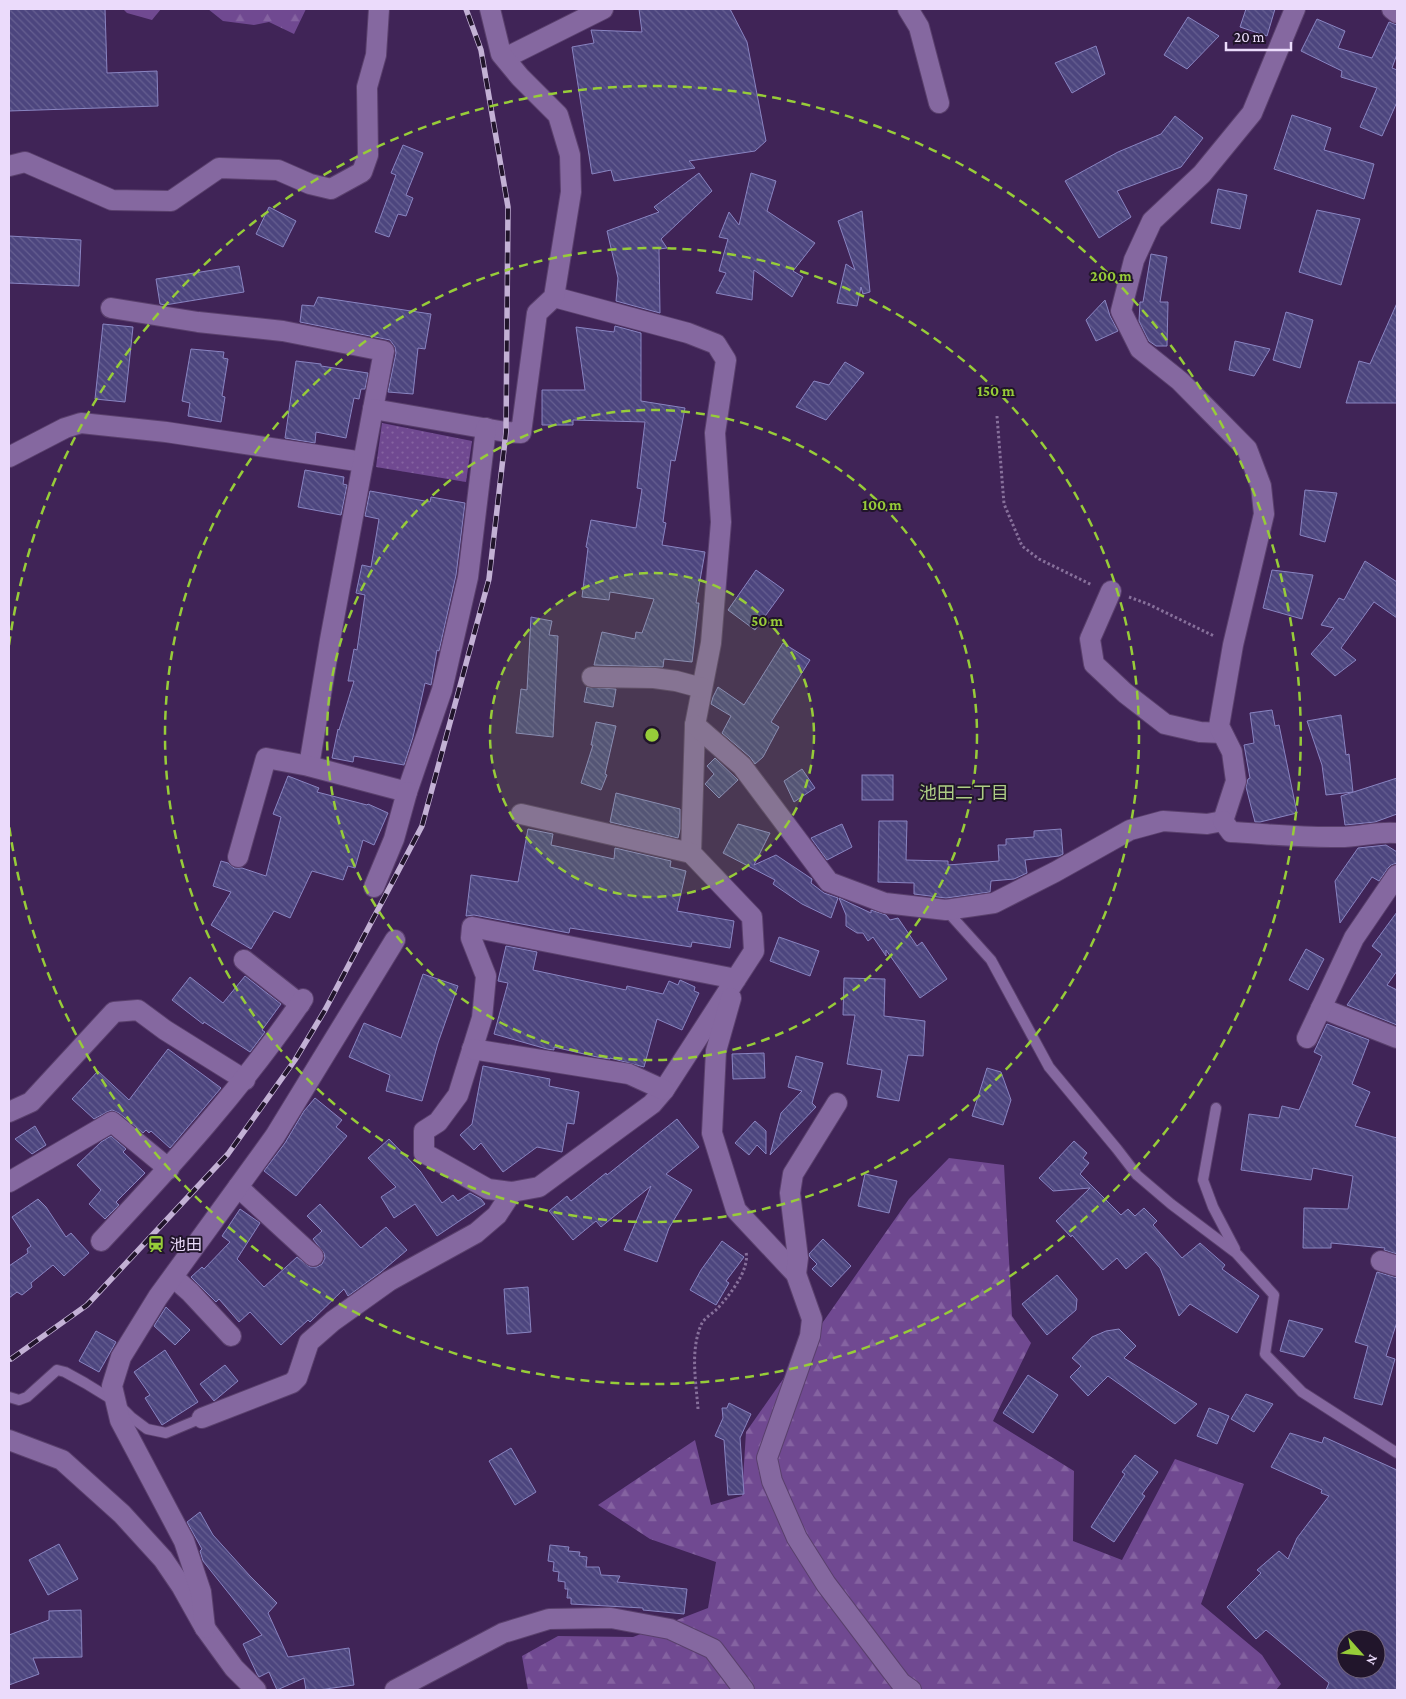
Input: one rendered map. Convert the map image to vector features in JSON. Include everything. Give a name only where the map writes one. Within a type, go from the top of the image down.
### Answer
[{"type":"street","points":[[9,166],[25,162],[112,200],[171,201],[219,168],[278,170],[310,184],[331,189],[362,172],[368,155],[367,87],[376,55],[379,9]]},
{"type":"street","points":[[373,409],[521,433],[538,313],[554,298],[571,192],[570,155],[558,115],[504,58],[490,9]]},
{"type":"street","points":[[504,58],[603,9]]},
{"type":"street","points":[[908,9],[918,27],[939,103]]},
{"type":"street","points":[[1223,821],[1236,781],[1232,752],[1219,726],[1232,645],[1264,514],[1261,486],[1247,449],[1180,381],[1140,349],[1121,311],[1134,260],[1152,221],[1202,174],[1252,113],[1295,9]]},
{"type":"street","points":[[1392,9],[1397,13]]},
{"type":"street","points":[[554,298],[688,333],[716,344],[726,360],[715,433],[721,522],[711,643],[695,725],[691,853]]},
{"type":"street","points":[[111,308],[198,322],[282,331],[384,351],[330,640],[309,766]]},
{"type":"street","points":[[9,457],[65,428],[82,423],[166,432],[363,462]]},
{"type":"street","points":[[374,887],[394,839],[407,792],[442,690],[468,577],[486,428]]},
{"type":"street","points":[[1111,591],[1090,639],[1094,664],[1125,693],[1165,724],[1200,732],[1222,733]]},
{"type":"street","points":[[592,677],[654,678],[676,681],[702,688]]},
{"type":"street","points":[[695,725],[742,766],[829,882],[885,903],[946,910],[994,903],[1055,872],[1130,830],[1163,821],[1207,824],[1223,821]]},
{"type":"street","points":[[238,857],[266,758],[309,766],[407,792]]},
{"type":"street","points":[[521,814],[691,853],[752,917],[754,950],[736,979],[664,1090],[652,1104],[539,1187],[512,1192],[488,1189],[424,1154],[424,1131],[438,1122],[458,1095],[482,1018],[486,976],[471,938],[472,927],[736,979]]},
{"type":"street","points":[[1223,821],[1231,832],[1338,837],[1363,836],[1384,831],[1397,833]]},
{"type":"street","points":[[1306,1038],[1354,938],[1397,876]]},
{"type":"street","points":[[204,1628],[202,1592],[184,1541],[120,1420],[112,1386],[121,1357],[173,1277],[275,1136],[395,940]]},
{"type":"street","points":[[101,1241],[169,1169],[245,1080],[301,1001],[244,960]]},
{"type":"street","points":[[736,979],[716,1051],[712,1133],[736,1210],[796,1274],[812,1319],[810,1336],[767,1458],[772,1481],[798,1538],[826,1584],[901,1683],[911,1690]]},
{"type":"street","points":[[1321,1008],[1397,1038]]},
{"type":"street","points":[[9,1112],[31,1102],[114,1012],[138,1010],[164,1030],[245,1080]]},
{"type":"street","points":[[472,1049],[629,1074],[664,1090]]},
{"type":"street","points":[[796,1274],[798,1258],[790,1193],[793,1174],[837,1104]]},
{"type":"street","points":[[9,1182],[112,1122],[169,1169]]},
{"type":"street","points":[[238,1187],[313,1256]]},
{"type":"street","points":[[202,1418],[292,1383],[297,1378],[310,1342],[333,1321],[389,1281],[476,1233],[497,1215],[512,1192]]},
{"type":"street","points":[[173,1277],[190,1292],[230,1336]]},
{"type":"street","points":[[9,1440],[62,1460],[122,1514],[163,1559],[182,1587],[204,1628],[234,1668],[256,1690]]},
{"type":"street","points":[[395,1690],[503,1633],[550,1618],[611,1618],[670,1629],[713,1649],[744,1690]]},
{"type":"lane","points":[[946,910],[991,960],[1049,1067],[1137,1175],[1236,1253],[1274,1294],[1265,1354],[1302,1392],[1397,1453]]},
{"type":"lane","points":[[1216,1108],[1204,1180],[1213,1207],[1236,1253]]},
{"type":"lane","points":[[9,1396],[19,1400],[27,1397],[57,1370],[65,1372],[116,1402],[147,1429],[166,1433],[202,1418]]},
{"type":"path","points":[[997,416],[1004,504],[1022,546],[1039,559],[1092,585],[1148,604],[1232,645]]},
{"type":"path","points":[[698,1409],[694,1359],[697,1339],[702,1323],[732,1292],[747,1256],[745,1247]]},
{"type":"green space","points":[[123,9],[161,9],[152,20],[127,13]]},
{"type":"green space","points":[[208,9],[306,9],[294,34],[269,22],[254,25],[223,21]]},
{"type":"green space","points":[[382,423],[472,441],[466,482],[376,467]]},
{"type":"green space","points":[[949,1158],[1004,1165],[1012,1316],[1031,1343],[993,1421],[1074,1471],[1073,1541],[1122,1560],[1175,1459],[1244,1484],[1201,1604],[1262,1655],[1281,1684],[1276,1690],[528,1690],[522,1656],[558,1636],[633,1637],[708,1608],[716,1562],[650,1539],[598,1505],[695,1440],[711,1505],[742,1496],[746,1432],[909,1199]]},
{"type":"building","points":[[9,9],[105,9],[107,73],[157,71],[158,106],[9,111]]},
{"type":"building","points":[[639,9],[730,9],[747,42],[766,141],[755,151],[689,161],[695,168],[614,181],[611,170],[592,174],[572,47],[594,43],[591,30],[642,32]]},
{"type":"building","points":[[1246,9],[1275,9],[1267,36],[1240,27]]},
{"type":"building","points":[[1188,17],[1219,36],[1187,69],[1164,55]]},
{"type":"building","points":[[1317,19],[1345,31],[1338,48],[1372,58],[1389,22],[1397,25],[1397,54],[1392,68],[1397,70],[1397,102],[1382,136],[1360,127],[1377,88],[1341,77],[1342,71],[1301,51]]},
{"type":"building","points":[[1096,46],[1105,74],[1072,93],[1055,63]]},
{"type":"building","points":[[1292,115],[1331,128],[1324,150],[1374,164],[1364,199],[1274,169]]},
{"type":"building","points":[[1175,116],[1203,138],[1181,167],[1117,191],[1131,217],[1099,238],[1065,181],[1118,152],[1161,134]]},
{"type":"building","points":[[403,145],[423,153],[406,195],[413,198],[406,216],[398,214],[389,237],[375,232],[396,175],[391,173]]},
{"type":"building","points":[[699,173],[712,191],[661,239],[667,248],[659,249],[660,313],[616,301],[618,278],[607,231],[659,212],[654,207]]},
{"type":"building","points":[[751,173],[776,181],[767,211],[815,243],[793,271],[803,277],[792,297],[754,270],[752,300],[716,293],[726,273],[719,271],[728,239],[719,237],[729,212],[739,225]]},
{"type":"building","points":[[1218,189],[1247,195],[1240,229],[1211,223]]},
{"type":"building","points":[[269,207],[296,221],[283,247],[256,234]]},
{"type":"building","points":[[1317,210],[1360,219],[1341,285],[1299,272]]},
{"type":"building","points":[[862,211],[870,292],[863,294],[861,287],[857,306],[837,303],[846,264],[855,270],[838,221]]},
{"type":"building","points":[[9,236],[81,240],[79,286],[9,283]]},
{"type":"building","points":[[1151,254],[1167,257],[1160,302],[1168,302],[1167,346],[1156,346],[1149,341],[1139,321],[1140,302],[1143,302]]},
{"type":"building","points":[[239,266],[244,292],[165,305],[160,304],[156,279]]},
{"type":"building","points":[[318,297],[431,314],[425,349],[418,348],[413,394],[388,392],[396,353],[395,347],[390,340],[300,322],[302,305],[314,306]]},
{"type":"building","points":[[1105,300],[1110,316],[1118,331],[1096,341],[1086,320]]},
{"type":"building","points":[[1397,303],[1397,403],[1346,403],[1359,361],[1370,364]]},
{"type":"building","points":[[1286,312],[1313,320],[1300,368],[1273,360]]},
{"type":"building","points":[[103,324],[133,327],[125,402],[95,399]]},
{"type":"building","points":[[615,326],[641,333],[641,401],[685,408],[675,461],[671,460],[663,522],[666,523],[662,545],[705,552],[696,603],[699,603],[692,662],[664,659],[663,667],[594,665],[602,632],[635,639],[636,632],[642,633],[654,599],[610,592],[609,600],[582,597],[588,548],[586,547],[591,520],[636,528],[642,489],[637,488],[645,422],[573,420],[573,425],[542,425],[542,390],[585,390],[576,327],[614,332]]},
{"type":"building","points":[[1235,341],[1270,349],[1254,376],[1229,370]]},
{"type":"building","points":[[191,349],[224,352],[223,358],[228,359],[222,396],[225,397],[221,422],[188,416],[190,403],[182,401]]},
{"type":"building","points":[[296,361],[368,373],[365,389],[361,389],[359,399],[354,398],[346,438],[316,432],[315,443],[285,438]]},
{"type":"building","points":[[845,362],[864,373],[826,420],[796,407],[814,381],[829,385]]},
{"type":"building","points":[[305,470],[344,477],[343,484],[347,485],[341,515],[298,507]]},
{"type":"building","points":[[1305,490],[1337,493],[1325,542],[1300,535]]},
{"type":"building","points":[[370,491],[430,502],[431,497],[465,503],[456,575],[439,651],[437,650],[431,685],[425,683],[413,737],[404,765],[354,756],[353,762],[332,758],[338,729],[354,681],[348,681],[354,649],[357,650],[365,595],[356,593],[362,565],[371,567],[379,519],[365,516]]},
{"type":"building","points":[[1365,561],[1397,582],[1397,618],[1374,602],[1341,648],[1356,660],[1335,676],[1311,654],[1334,628],[1321,625],[1339,598],[1344,600]]},
{"type":"building","points":[[756,570],[784,590],[755,630],[728,610]]},
{"type":"building","points":[[1272,570],[1313,575],[1302,619],[1263,608]]},
{"type":"building","points":[[531,617],[552,621],[549,635],[558,636],[553,737],[516,733],[521,689],[527,690]]},
{"type":"building","points":[[783,643],[810,660],[771,722],[779,727],[763,757],[755,764],[750,757],[722,733],[731,716],[711,704],[718,687],[744,705]]},
{"type":"building","points":[[587,687],[616,689],[613,707],[584,702]]},
{"type":"building","points":[[1272,710],[1275,726],[1279,725],[1297,813],[1255,822],[1246,787],[1250,778],[1244,745],[1254,743],[1250,713]]},
{"type":"building","points":[[1341,715],[1346,755],[1349,754],[1353,792],[1326,795],[1322,765],[1307,721]]},
{"type":"building","points":[[596,722],[616,726],[605,774],[607,775],[601,790],[581,783],[593,745],[591,745]]},
{"type":"building","points":[[715,758],[738,780],[719,798],[705,784],[714,774],[707,766]]},
{"type":"building","points":[[802,769],[815,788],[794,802],[784,781]]},
{"type":"building","points":[[862,775],[893,775],[893,800],[862,800]]},
{"type":"building","points":[[288,776],[319,788],[317,792],[368,804],[388,813],[374,845],[363,840],[355,868],[348,866],[343,880],[312,871],[290,918],[274,911],[251,949],[211,925],[231,892],[213,886],[221,861],[228,863],[234,868],[242,868],[266,876],[281,817],[273,814]]},
{"type":"building","points":[[1397,778],[1397,814],[1375,822],[1345,825],[1341,796]]},
{"type":"building","points":[[616,793],[680,809],[678,838],[610,822]]},
{"type":"building","points":[[879,821],[907,821],[906,860],[948,861],[948,865],[999,861],[998,845],[1006,845],[1006,839],[1034,837],[1034,831],[1061,829],[1063,854],[1025,860],[1027,873],[1014,879],[991,881],[990,892],[946,898],[914,894],[914,883],[878,882]]},
{"type":"building","points":[[738,824],[770,833],[754,865],[776,855],[812,879],[811,883],[824,893],[838,898],[831,918],[802,904],[773,884],[775,880],[723,853]]},
{"type":"building","points":[[842,824],[852,847],[827,860],[811,838]]},
{"type":"building","points":[[528,829],[553,834],[551,845],[614,859],[615,848],[671,861],[670,867],[686,871],[677,911],[734,921],[730,948],[692,942],[691,947],[570,928],[569,933],[474,915],[466,916],[471,875],[518,882]]},
{"type":"building","points":[[1386,845],[1397,852],[1397,863],[1388,868],[1379,881],[1372,877],[1340,923],[1335,881],[1358,848]]},
{"type":"building","points":[[839,898],[871,913],[871,910],[886,915],[890,920],[898,918],[917,946],[922,942],[947,979],[920,998],[886,950],[886,956],[873,937],[868,941],[863,933],[857,933],[846,926],[846,915]]},
{"type":"building","points":[[1397,912],[1397,971],[1387,985],[1397,990],[1397,1025],[1347,1005],[1382,954],[1372,946]]},
{"type":"building","points":[[779,937],[819,951],[810,976],[770,961]]},
{"type":"building","points":[[506,946],[537,952],[533,970],[626,990],[627,986],[663,994],[669,981],[678,985],[680,980],[695,987],[694,991],[699,993],[682,1030],[657,1019],[644,1067],[554,1047],[554,1050],[547,1049],[494,1034],[508,983],[498,981]]},
{"type":"building","points":[[1306,949],[1324,959],[1308,990],[1289,980]]},
{"type":"building","points":[[423,974],[458,986],[438,1043],[422,1101],[386,1091],[390,1075],[349,1057],[364,1023],[401,1038]]},
{"type":"building","points":[[245,976],[281,1004],[262,1030],[265,1032],[250,1052],[204,1022],[203,1024],[172,1000],[190,977],[223,1003]]},
{"type":"building","points":[[844,978],[885,979],[884,1016],[925,1021],[923,1056],[908,1055],[899,1101],[877,1097],[882,1070],[847,1064],[855,1015],[843,1015]]},
{"type":"building","points":[[1327,1024],[1369,1040],[1352,1084],[1370,1092],[1355,1126],[1397,1138],[1397,1254],[1384,1250],[1385,1248],[1331,1243],[1331,1248],[1303,1248],[1304,1208],[1348,1209],[1353,1176],[1313,1168],[1311,1180],[1241,1170],[1249,1114],[1279,1118],[1282,1106],[1299,1110],[1322,1056],[1314,1052]]},
{"type":"building","points":[[168,1049],[221,1088],[170,1148],[151,1131],[149,1133],[146,1130],[143,1133],[119,1113],[112,1110],[94,1119],[72,1099],[98,1071],[129,1100]]},
{"type":"building","points":[[764,1053],[765,1078],[733,1079],[732,1054]]},
{"type":"building","points":[[796,1056],[823,1063],[812,1103],[816,1107],[770,1155],[781,1113],[802,1091],[788,1087]]},
{"type":"building","points":[[483,1066],[550,1079],[549,1086],[579,1092],[574,1124],[567,1123],[562,1152],[537,1147],[503,1172],[481,1143],[474,1150],[460,1135],[472,1124]]},
{"type":"building","points":[[987,1068],[1001,1072],[1011,1100],[1003,1125],[972,1116]]},
{"type":"building","points":[[315,1098],[342,1120],[336,1127],[347,1136],[296,1196],[264,1171],[285,1143],[304,1111]]},
{"type":"building","points":[[677,1119],[699,1147],[666,1174],[692,1190],[669,1228],[657,1262],[624,1250],[651,1186],[601,1227],[596,1221],[573,1240],[549,1211],[567,1196],[571,1201]]},
{"type":"building","points":[[755,1121],[766,1131],[766,1154],[757,1145],[749,1155],[735,1143]]},
{"type":"building","points":[[35,1126],[46,1145],[32,1154],[15,1139]]},
{"type":"building","points":[[111,1136],[126,1149],[123,1152],[145,1173],[116,1202],[119,1205],[105,1219],[89,1204],[101,1190],[77,1165],[101,1142]]},
{"type":"building","points":[[389,1139],[420,1171],[442,1203],[453,1195],[458,1201],[470,1193],[481,1199],[485,1204],[437,1236],[415,1204],[394,1218],[381,1197],[396,1187],[368,1158]]},
{"type":"building","points":[[1074,1141],[1087,1153],[1083,1158],[1089,1163],[1080,1174],[1121,1215],[1128,1209],[1135,1216],[1144,1208],[1157,1221],[1153,1225],[1182,1258],[1200,1243],[1225,1265],[1222,1269],[1259,1296],[1237,1333],[1190,1304],[1179,1316],[1160,1268],[1146,1252],[1126,1269],[1117,1258],[1103,1270],[1072,1235],[1071,1237],[1056,1221],[1090,1188],[1053,1191],[1039,1178]]},
{"type":"building","points":[[865,1174],[897,1181],[889,1213],[858,1206]]},
{"type":"building","points":[[38,1199],[46,1207],[66,1237],[71,1233],[89,1253],[64,1276],[53,1265],[31,1283],[32,1287],[22,1295],[17,1292],[9,1298],[9,1266],[28,1253],[27,1249],[31,1246],[12,1217]]},
{"type":"building","points":[[320,1204],[361,1248],[386,1227],[407,1250],[348,1296],[344,1289],[310,1322],[308,1320],[281,1345],[250,1312],[239,1322],[219,1299],[216,1302],[191,1277],[202,1267],[204,1269],[230,1242],[222,1236],[240,1209],[260,1223],[237,1259],[264,1287],[297,1257],[310,1267],[317,1267],[322,1264],[325,1258],[324,1253],[313,1239],[322,1231],[307,1216]]},
{"type":"building","points":[[823,1239],[851,1266],[831,1287],[812,1269],[817,1264],[809,1254]]},
{"type":"building","points":[[722,1241],[744,1257],[726,1281],[729,1283],[716,1305],[690,1290],[701,1270]]},
{"type":"building","points":[[1377,1272],[1397,1278],[1397,1322],[1386,1356],[1395,1359],[1382,1405],[1354,1398],[1368,1346],[1355,1342]]},
{"type":"building","points":[[1057,1275],[1077,1299],[1076,1310],[1047,1335],[1022,1304]]},
{"type":"building","points":[[528,1287],[531,1332],[507,1334],[504,1289]]},
{"type":"building","points":[[166,1307],[190,1330],[175,1345],[154,1326]]},
{"type":"building","points":[[1289,1320],[1323,1329],[1304,1357],[1280,1351]]},
{"type":"building","points":[[1119,1329],[1136,1346],[1124,1358],[1197,1404],[1175,1424],[1108,1376],[1088,1396],[1070,1377],[1081,1366],[1072,1358],[1092,1337],[1106,1331]]},
{"type":"building","points":[[96,1331],[116,1342],[99,1372],[79,1361]]},
{"type":"building","points":[[165,1350],[198,1402],[162,1425],[145,1398],[150,1395],[134,1372]]},
{"type":"building","points":[[225,1365],[238,1381],[214,1401],[200,1384]]},
{"type":"building","points":[[1028,1375],[1058,1395],[1033,1433],[1003,1413]]},
{"type":"building","points":[[1246,1394],[1273,1404],[1254,1432],[1231,1419]]},
{"type":"building","points":[[729,1403],[751,1414],[740,1438],[744,1494],[728,1495],[724,1440],[715,1436],[723,1418],[722,1408],[727,1408]]},
{"type":"building","points":[[1209,1408],[1229,1416],[1217,1444],[1197,1436]]},
{"type":"building","points":[[1290,1433],[1322,1443],[1324,1437],[1397,1470],[1397,1690],[1326,1690],[1329,1683],[1266,1630],[1256,1639],[1227,1607],[1261,1573],[1257,1570],[1279,1551],[1288,1559],[1297,1538],[1329,1496],[1321,1493],[1322,1490],[1271,1467]]},
{"type":"building","points":[[511,1448],[536,1492],[515,1505],[489,1461]]},
{"type":"building","points":[[1135,1455],[1158,1472],[1142,1494],[1145,1496],[1114,1542],[1091,1527],[1125,1474],[1122,1472]]},
{"type":"building","points":[[200,1512],[213,1535],[277,1603],[268,1613],[288,1657],[349,1648],[354,1685],[306,1690],[304,1678],[277,1690],[269,1672],[259,1677],[243,1644],[262,1635],[203,1561],[200,1551],[202,1549],[187,1522]]},
{"type":"building","points":[[59,1544],[78,1579],[48,1595],[29,1560]]},
{"type":"building","points":[[550,1545],[569,1547],[568,1551],[580,1552],[579,1556],[587,1557],[586,1567],[599,1567],[601,1575],[620,1576],[617,1582],[687,1589],[684,1614],[643,1610],[643,1608],[571,1604],[571,1598],[567,1598],[568,1589],[565,1589],[565,1582],[558,1581],[559,1572],[553,1571],[554,1562],[548,1561]]},
{"type":"building","points":[[81,1610],[82,1657],[33,1658],[39,1674],[9,1685],[9,1635],[49,1620],[49,1611]]},
{"type":"railway","points":[[11,1359],[87,1305],[228,1154],[295,1060],[325,1010],[422,826],[489,579],[506,432],[508,207],[481,50],[466,9]]},
{"type":"place","name":"池田","points":[[156,1244]]},
{"type":"district","name":"池田二丁目","points":[[964,793]]}]
